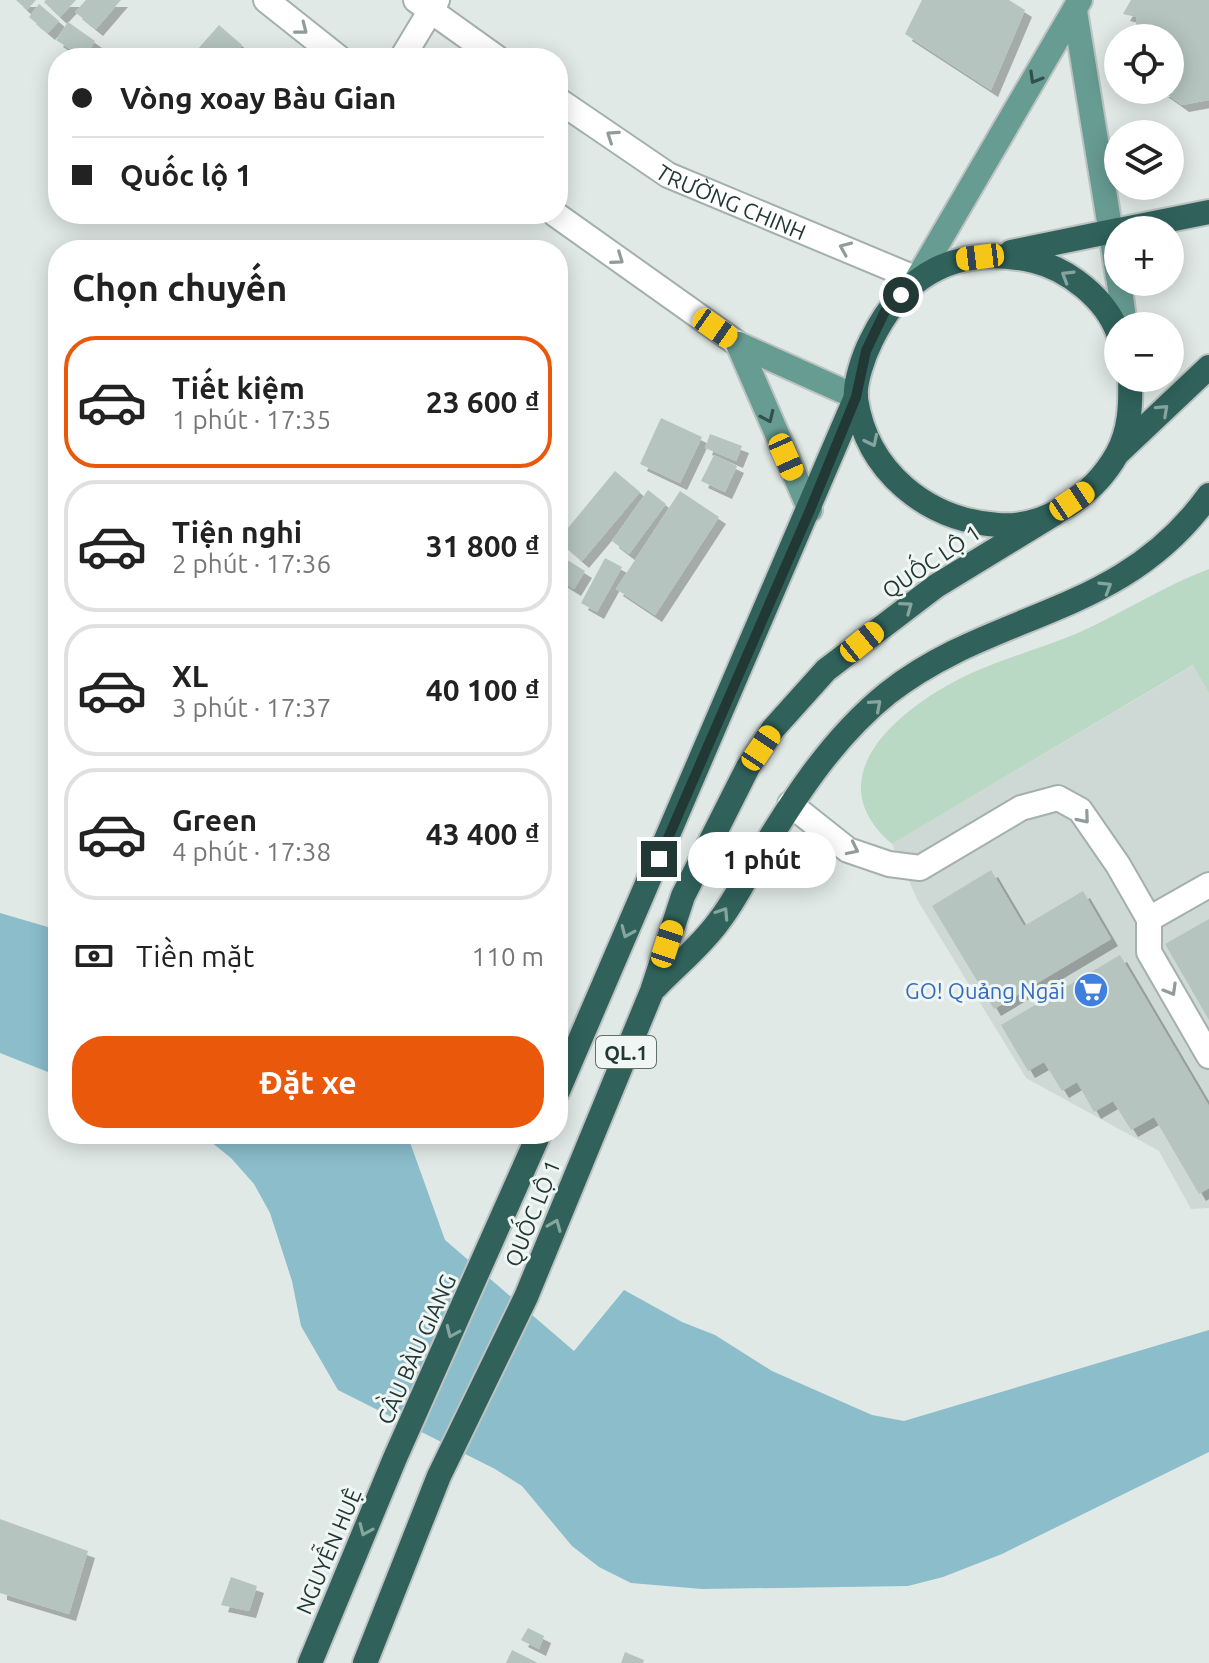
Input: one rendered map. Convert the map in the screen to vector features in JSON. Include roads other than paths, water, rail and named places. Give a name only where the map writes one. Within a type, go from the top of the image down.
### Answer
[{"type":"highway","name":"QL.1","points":[[1184,217],[1209,212]]},
{"type":"highway","name":"QL.1","points":[[568,1068],[810,510],[856,397],[866,351],[885,311],[917,279],[958,259],[1002,254],[1104,233]]},
{"type":"highway","name":"QL.1","points":[[1002,254],[1047,264],[1086,288],[1105,312]]},
{"type":"highway","name":"QL.1","points":[[856,397],[870,439],[893,477],[926,506],[968,523],[1012,526],[1054,514],[1091,489],[1118,453],[1209,367]]},
{"type":"highway","name":"QL.1","points":[[1118,453],[1131,411],[1130,392]]},
{"type":"highway","points":[[652,991],[719,922],[790,804],[826,755],[888,693],[945,657],[1096,593],[1157,552],[1209,495]]},
{"type":"highway","name":"QUỐC LỘ 1","points":[[365,1663],[439,1476],[526,1297],[652,991],[683,896],[748,767],[799,698],[826,670],[936,586],[1054,514]]},
{"type":"highway","name":"QUỐC LỘ 1","points":[[484,1260],[535,1144]]},
{"type":"highway","name":"CẦU BÀU GIANG","points":[[395,1458],[484,1260]]},
{"type":"highway","name":"NGUYỄN HUỆ","points":[[310,1663],[395,1458]]},
{"type":"main road","points":[[1077,5],[1113,216]]},
{"type":"main road","points":[[917,279],[1077,5]]},
{"type":"main road","points":[[738,344],[856,397]]},
{"type":"main road","points":[[738,344],[810,510]]},
{"type":"street","points":[[266,0],[326,48]]},
{"type":"street","points":[[407,48],[428,4],[484,48]]},
{"type":"street","name":"TRƯỜNG CHINH","points":[[568,107],[668,175],[917,279]]},
{"type":"street","points":[[568,223],[738,344]]},
{"type":"street","points":[[790,804],[848,850],[889,864],[920,868],[1021,808],[1058,798],[1080,810],[1118,865],[1149,919],[1149,952],[1209,1056]]},
{"type":"street","points":[[1149,919],[1209,885]]},
{"type":"water","points":[[0,913],[48,927],[48,1072],[0,1053]]},
{"type":"water","points":[[214,1144],[411,1144],[445,1240],[574,1351],[624,1290],[682,1322],[715,1335],[772,1371],[872,1415],[904,1421],[1209,1330],[1209,1452],[1002,1554],[943,1577],[908,1586],[702,1589],[631,1583],[599,1567],[572,1546],[522,1486],[495,1469],[338,1390],[301,1326],[292,1281],[270,1213],[254,1184]]},
{"type":"place","name":"GO! Quảng Ngãi","points":[[1091,990]]}]
